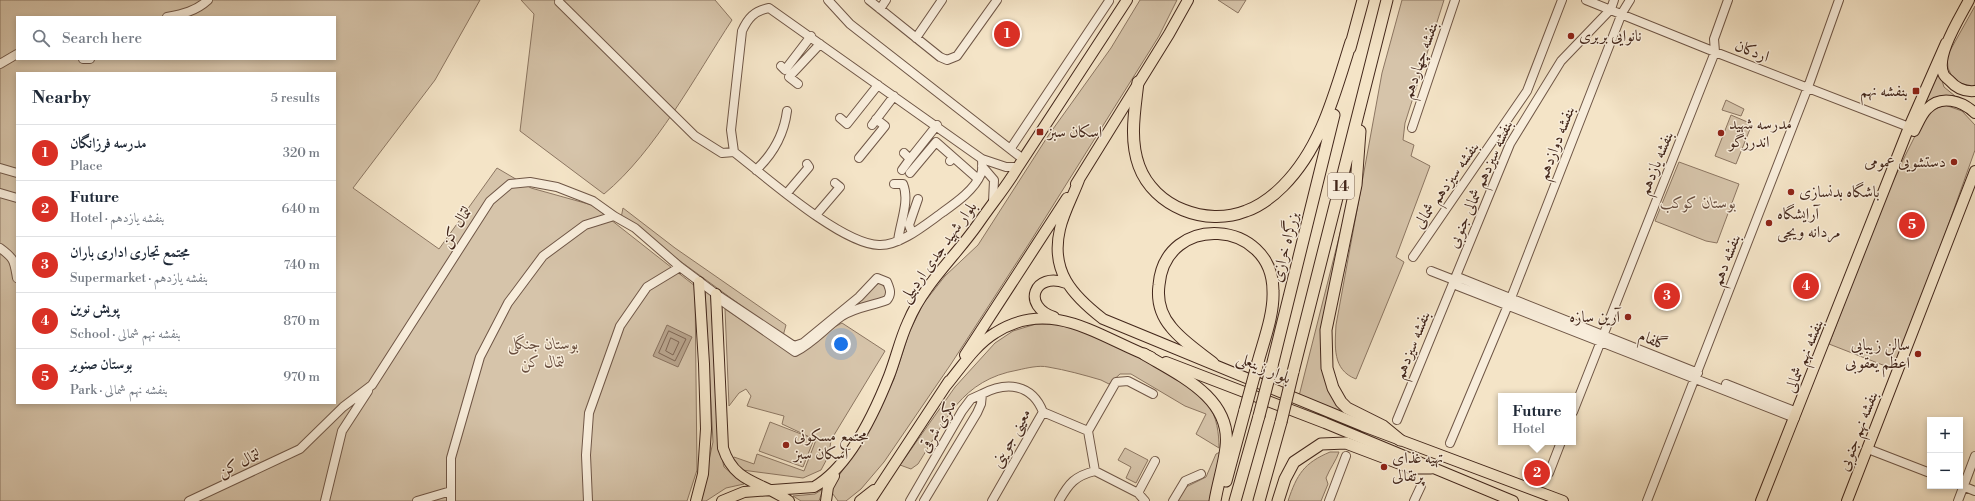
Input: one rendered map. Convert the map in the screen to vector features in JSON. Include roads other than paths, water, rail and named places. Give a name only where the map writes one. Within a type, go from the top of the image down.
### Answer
[{"type":"highway","name":"بزرگراه خرازی","points":[[1235,501],[1272,366],[1351,42],[1363,0]]},
{"type":"highway","name":"14","points":[[1259,501],[1362,103],[1387,0]]},
{"type":"highway","points":[[1138,82],[1133,131],[1134,143],[1140,168],[1151,186],[1169,202],[1189,212],[1207,216],[1236,214],[1257,206],[1283,186],[1312,149],[1328,112],[1351,42]]},
{"type":"highway","points":[[1362,103],[1356,184],[1326,330],[1326,368],[1333,388],[1341,402],[1347,408],[1383,426],[1400,440]]},
{"type":"highway","points":[[1212,363],[1171,327],[1160,306],[1158,292],[1162,270],[1175,249],[1184,242],[1197,236],[1220,233],[1230,234],[1250,244],[1260,254],[1271,276],[1273,291],[1272,302],[1258,362],[1220,501]]},
{"type":"highway","points":[[1144,354],[1201,390],[1211,400],[1222,416],[1227,434],[1226,447],[1215,501]]},
{"type":"highway","points":[[1278,501],[1285,479],[1294,462],[1321,444],[1346,443],[1412,468],[1431,468]]},
{"type":"main road","name":"بلوار شهید جدی اردبیلی","points":[[722,501],[744,492],[814,487],[824,482],[839,467],[862,431],[877,402],[914,309],[924,292],[976,226],[1021,163],[1127,0]]},
{"type":"main road","points":[[870,501],[1079,180],[1138,82],[1169,34],[1188,0]]},
{"type":"main road","points":[[1958,21],[1960,0]]},
{"type":"main road","points":[[1969,0],[1946,43],[1942,64],[1944,74],[1956,87],[1966,91],[1975,91]]},
{"type":"main road","name":"بنفشه نهم شمالی","points":[[1761,501],[1909,127],[1946,43]]},
{"type":"main road","points":[[1882,198],[1908,142],[1927,109],[1939,101],[1951,100],[1965,105],[1975,113]]},
{"type":"main road","name":"بنفشه نهم جنوبی","points":[[1847,501],[1975,171]]},
{"type":"main road","name":"بلوار زینعلی","points":[[1079,180],[1060,228],[1058,259],[1066,283],[1081,302],[1103,319],[1400,440],[1563,501]]},
{"type":"main road","points":[[1059,319],[1040,310],[1034,297],[1036,290],[1044,281],[1058,280],[1066,283]]},
{"type":"main road","points":[[696,501],[703,474],[706,429],[699,282]]},
{"type":"main road","points":[[716,296],[723,448],[727,459],[739,474],[772,489],[789,501]]},
{"type":"main road","name":"بلوار زینعلی","points":[[945,386],[982,344],[994,333],[1013,323],[1036,318],[1059,319],[1074,322],[1144,354],[1325,423],[1513,501]]},
{"type":"main road","points":[[826,501],[828,487],[839,467]]},
{"type":"main road","points":[[860,501],[879,485]]},
{"type":"street","points":[[173,16],[186,14],[199,8],[208,0]]},
{"type":"street","points":[[828,0],[850,24],[1012,148],[1021,163],[1006,166],[982,162]]},
{"type":"street","points":[[869,0],[940,57],[947,60],[957,56],[997,0]]},
{"type":"street","points":[[880,9],[886,0]]},
{"type":"street","points":[[916,38],[942,0]]},
{"type":"street","name":"بنفشه چهاردهم","points":[[1412,128],[1456,0]]},
{"type":"street","name":"بنفشه سیزدهم شمالی","points":[[1413,257],[1527,91],[1562,0]]},
{"type":"street","name":"اردکان","points":[[1586,0],[1909,127]]},
{"type":"street","points":[[1611,9],[1614,0]]},
{"type":"street","name":"بنفشه دوازدهم","points":[[1450,443],[1510,302],[1622,13],[1630,0]]},
{"type":"street","name":"بنفشه یازدهم","points":[[1576,404],[1715,52],[1714,38],[1728,0]]},
{"type":"street","name":"بنفشه دهم","points":[[1647,501],[1808,87],[1839,0]]},
{"type":"street","points":[[1012,148],[1110,1]]},
{"type":"street","points":[[559,2],[695,136],[722,153],[734,152],[847,237],[879,245],[898,241],[972,188],[982,173],[982,162]]},
{"type":"street","points":[[734,152],[732,130],[742,31],[748,20],[757,11],[769,8],[937,125],[982,162],[994,180],[993,202]]},
{"type":"street","name":"بنفشه سیزدهم شمالی جنوبی","points":[[1454,280],[1513,139],[1561,61],[1611,9]]},
{"type":"street","points":[[781,66],[785,70],[811,36]]},
{"type":"street","points":[[798,84],[789,77],[820,44]]},
{"type":"street","points":[[0,64],[16,55]]},
{"type":"street","points":[[840,118],[847,124],[878,85]]},
{"type":"street","points":[[859,158],[885,126],[874,122],[894,96]]},
{"type":"street","points":[[756,170],[769,157],[776,146],[787,111]]},
{"type":"street","points":[[937,125],[907,156],[906,172],[936,142],[951,159],[978,179]]},
{"type":"street","points":[[787,193],[809,167],[807,164]]},
{"type":"street","points":[[0,168],[16,173]]},
{"type":"street","name":"لتمال کن","points":[[325,501],[342,431],[490,201],[510,184],[530,182],[558,187],[593,201],[614,216],[635,228],[716,296]]},
{"type":"street","points":[[816,215],[840,187],[835,183]]},
{"type":"street","points":[[894,184],[903,184],[905,188],[903,214],[898,241]]},
{"type":"street","points":[[0,193],[16,198]]},
{"type":"street","points":[[912,232],[909,225],[918,199]]},
{"type":"street","points":[[451,501],[451,458],[480,357],[508,303],[543,256],[585,225],[614,216]]},
{"type":"street","points":[[0,248],[9,254],[16,264]]},
{"type":"street","points":[[588,501],[586,455],[589,413],[620,326],[646,286],[680,267]]},
{"type":"street","name":"گلفام","points":[[1431,271],[1454,280],[1460,278],[1510,302],[1796,415]]},
{"type":"street","points":[[877,278],[887,282],[890,289],[890,296],[887,300],[853,310],[843,316],[804,347],[795,352],[716,296],[794,346],[803,343],[859,297],[877,278]]},
{"type":"street","name":"بنفشه سیزدهم","points":[[1397,420],[1454,280]]},
{"type":"street","points":[[1095,471],[1088,431],[1116,382],[1128,381],[1153,394]]},
{"type":"street","name":"لتمال کن","points":[[189,501],[300,449],[343,407],[372,386]]},
{"type":"street","name":"معینی جوینی","points":[[982,394],[994,388],[1008,386],[1027,392],[1038,400],[1043,412],[992,501]]},
{"type":"street","name":"مکری شرقی","points":[[910,501],[962,411],[971,399],[982,394]]},
{"type":"street","name":"مکری شرقی","points":[[924,501],[977,413],[981,404],[982,394]]},
{"type":"street","points":[[1043,412],[1088,431]]},
{"type":"street","points":[[1550,473],[1560,445]]},
{"type":"street","points":[[1868,449],[1927,472]]},
{"type":"street","points":[[1329,501],[1346,456]]},
{"type":"street","points":[[1963,484],[1975,456]]},
{"type":"street","points":[[1138,493],[1155,461]]},
{"type":"street","points":[[1059,501],[1066,487],[1080,474],[1095,471],[1138,493],[1145,501]]},
{"type":"street","points":[[1173,501],[1186,481],[1201,474]]},
{"type":"street","points":[[1414,501],[1421,486]]},
{"type":"street","points":[[1963,486],[1975,491]]},
{"type":"street","points":[[1958,501],[1961,489]]},
{"type":"street","points":[[418,501],[451,491]]},
{"type":"water","points":[[667,325],[692,337],[678,367],[653,356]]},
{"type":"place","name":"مدرسه فرزانگان","points":[[1007,34]]},
{"type":"place","name":"نانوایی بربری","points":[[1571,36]]},
{"type":"place","name":"بنفشه نهم","points":[[1916,91]]},
{"type":"place","name":"اسکان سبز","points":[[1040,132]]},
{"type":"place","name":"مدرسه شهید اندرزگو","points":[[1721,133]]},
{"type":"place","name":"دستشویی عمومی","points":[[1954,162]]},
{"type":"place","name":"باشگاه بدنسازی","points":[[1791,192]]},
{"type":"place","name":"آرایشگاه مردانه ویجی","points":[[1769,223]]},
{"type":"place","name":"بوستان صنوبر","points":[[1912,225]]},
{"type":"place","name":"پویش نوین","points":[[1806,286]]},
{"type":"place","name":"مجتمع تجاری اداری باران","points":[[1667,296]]},
{"type":"place","name":"آرین سازه","points":[[1628,317]]},
{"type":"place","name":"سالن زیبایی اعظم یعقوبی","points":[[1918,354]]},
{"type":"place","name":"مجتمع مسکونی اسکان سبز","points":[[786,445]]},
{"type":"place","name":"تهیه غذای پرتقالی","points":[[1384,467]]},
{"type":"place","name":"Future","points":[[1537,473]]},
{"type":"park label","name":"بوستان کوکب","points":[[1698,203]]},
{"type":"park label","name":"بوستان جنگلی لتمال کن","points":[[543,353]]}]
